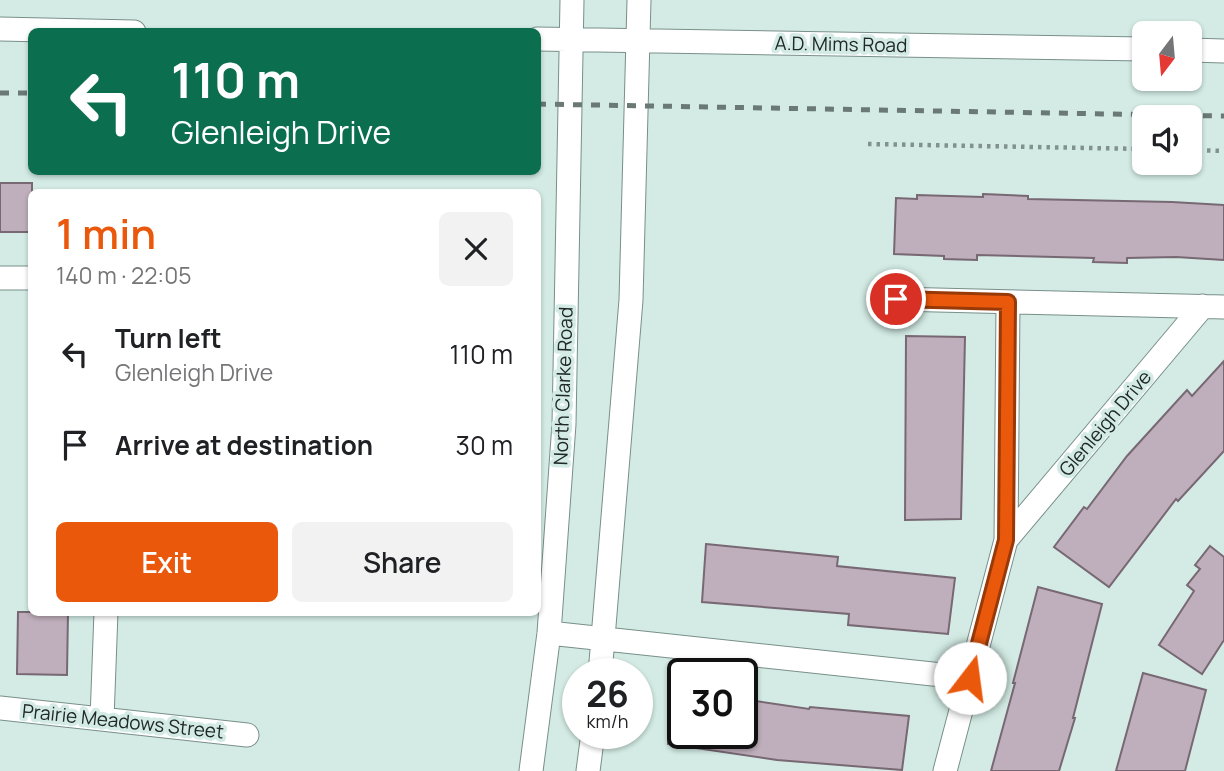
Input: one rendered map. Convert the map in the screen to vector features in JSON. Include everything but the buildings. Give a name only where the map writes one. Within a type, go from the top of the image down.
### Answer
[{"type":"street","name":"North Clarke Road","points":[[531,771],[549,633],[564,424],[572,0]]},
{"type":"street","points":[[602,658],[631,300],[639,0]]},
{"type":"street","points":[[0,29],[28,30]]},
{"type":"street","name":"A.D. Mims Road","points":[[541,39],[1132,49]]},
{"type":"street","points":[[1202,50],[1224,51]]},
{"type":"street","points":[[0,278],[28,278]]},
{"type":"street","name":"Glenleigh Drive","points":[[896,299],[1214,307]]},
{"type":"street","name":"Glenleigh Drive","points":[[945,771],[1006,540],[1008,302]]},
{"type":"street","name":"Glenleigh Drive","points":[[1006,540],[1214,307]]},
{"type":"street","points":[[102,719],[106,616]]},
{"type":"street","points":[[549,633],[970,678]]},
{"type":"street","name":"Prairie Meadows Street","points":[[0,708],[247,735]]},
{"type":"street","points":[[588,771],[591,749]]},
{"type":"path","points":[[868,144],[1132,149]]},
{"type":"path","points":[[1202,150],[1224,151]]},
{"type":"railway","points":[[0,93],[28,93]]},
{"type":"railway","points":[[541,104],[1224,116]]},
{"type":"route","points":[[896,299],[1008,302],[1006,540],[970,678]]}]
